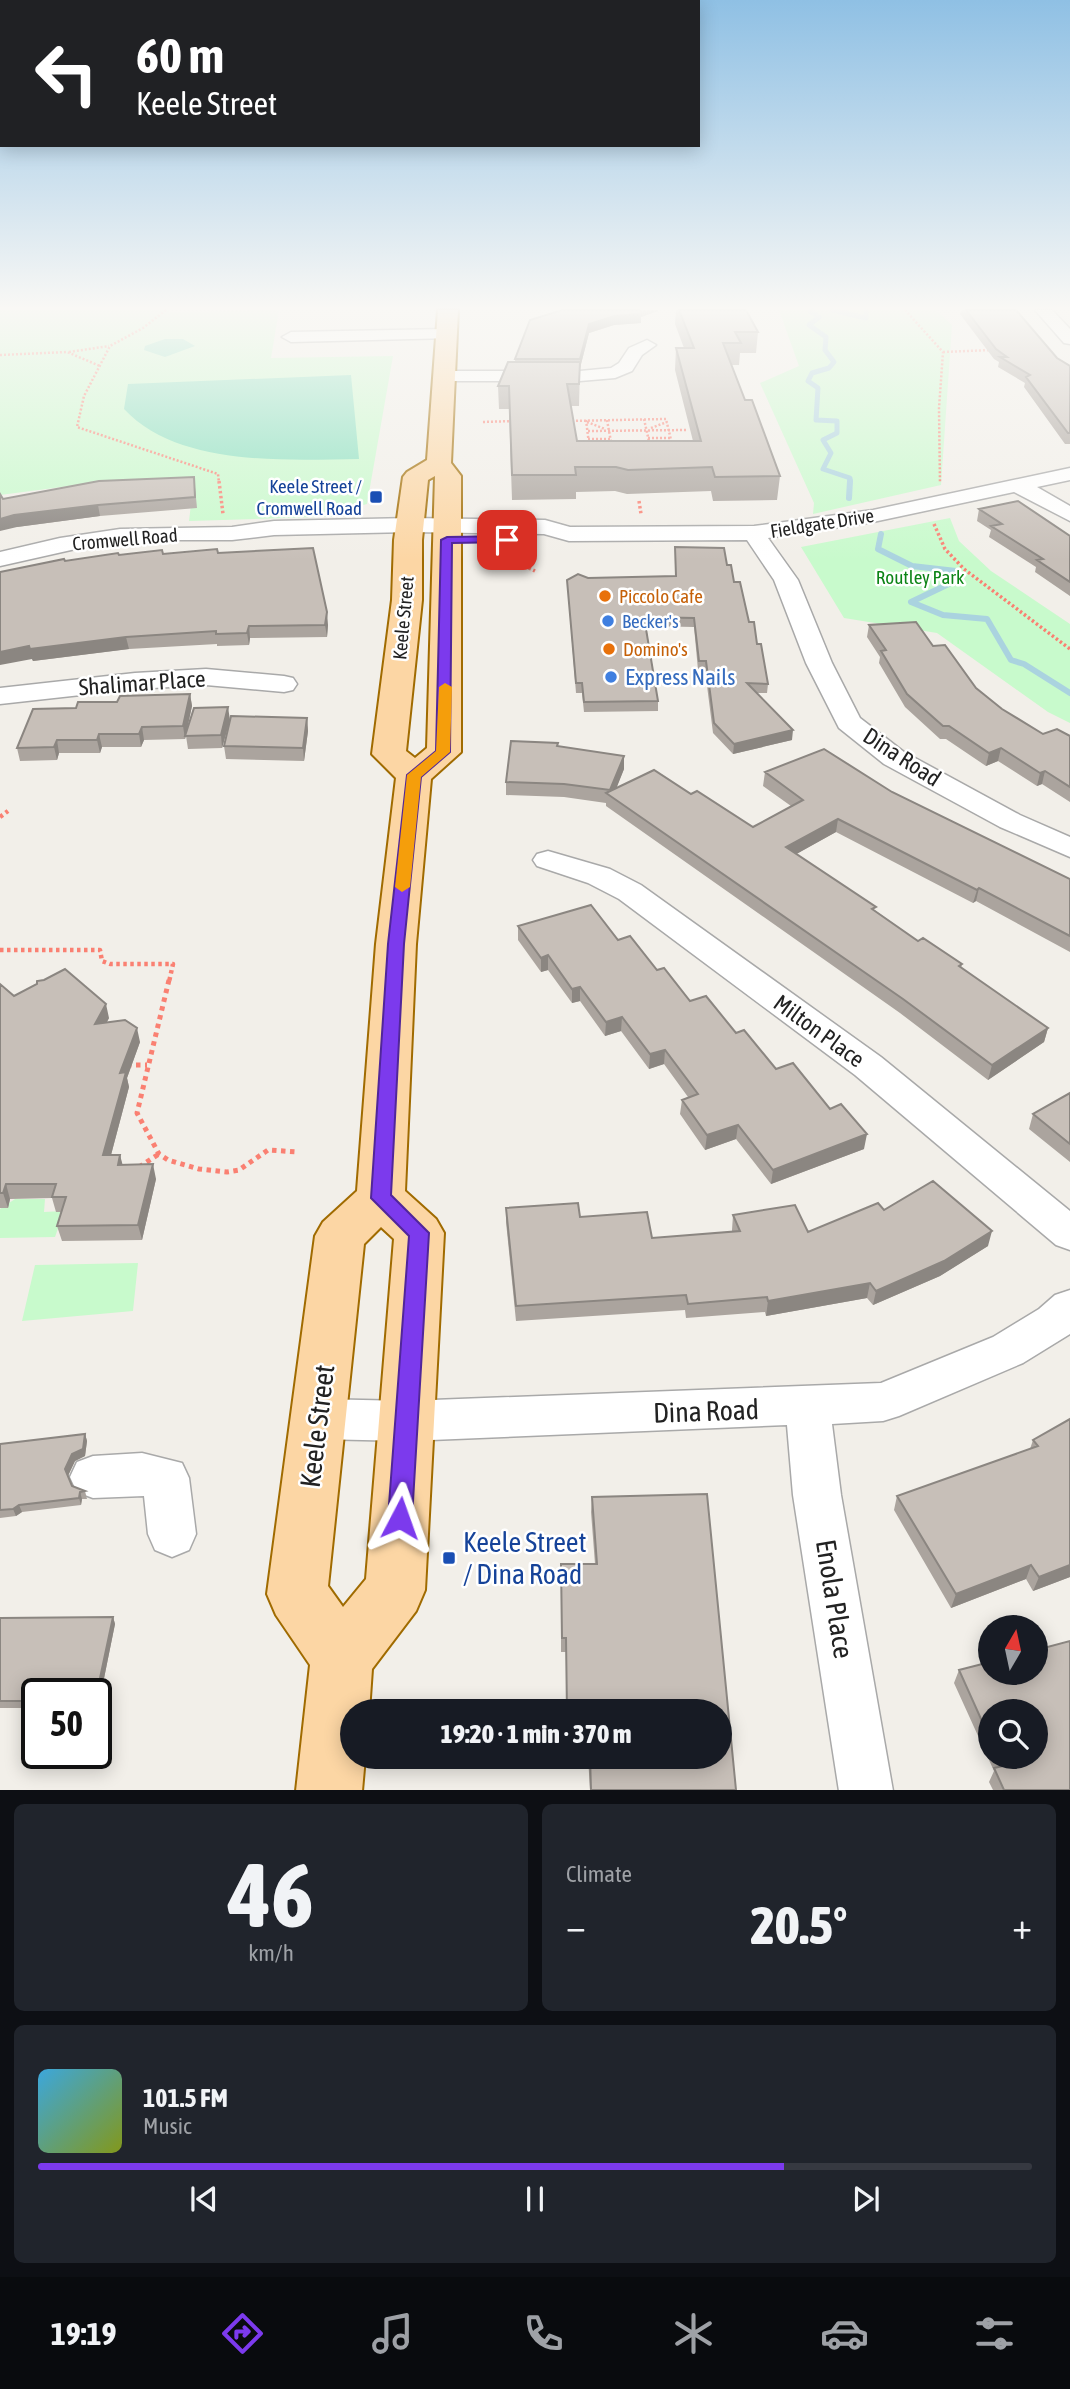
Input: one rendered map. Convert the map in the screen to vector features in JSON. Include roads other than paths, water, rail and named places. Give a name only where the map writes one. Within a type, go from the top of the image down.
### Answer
[{"type":"main road","name":"Keele Street","points":[[439,463],[416,477],[409,533],[407,600],[389,754],[414,775],[443,752],[448,476],[439,463],[442,394]]},
{"type":"main road","points":[[329,1790],[342,1658],[395,1590],[419,1233],[381,1198],[396,944],[414,775]]},
{"type":"main road","name":"Keele Street","points":[[342,1658],[297,1594],[340,1236],[381,1198]]},
{"type":"street","name":"Fieldgate Drive","points":[[409,533],[551,540],[569,534],[754,533],[850,520],[1070,474]]},
{"type":"street","points":[[1017,485],[1070,515]]},
{"type":"street","name":"Cromwell Road","points":[[0,559],[50,546],[159,533],[252,533],[270,538],[409,533]]},
{"type":"street","name":"Dina Road","points":[[754,533],[786,580],[819,663],[849,722],[894,758],[1010,821],[1070,848]]},
{"type":"street","name":"Shalimar Place","points":[[0,696],[135,681],[206,677],[284,684]]},
{"type":"street","name":"Milton Place","points":[[548,860],[599,876],[630,892],[868,1066],[1070,1234]]},
{"type":"street","name":"Dina Road","points":[[318,1419],[407,1420],[808,1407],[883,1402],[1009,1350],[1054,1322],[1070,1307]]},
{"type":"street","name":"Enola Place","points":[[808,1407],[817,1495],[866,1790]]},
{"type":"street","points":[[93,1477],[142,1474],[166,1478],[172,1534]]},
{"type":"waterway","points":[[818,394],[816,420],[837,421],[837,433],[823,440],[831,453],[823,469],[850,478],[850,481]]},
{"type":"waterway","points":[[849,498],[850,481]]},
{"type":"waterway","points":[[881,534],[878,549],[912,566],[956,571],[955,581],[911,602],[943,615],[987,619],[1011,660],[1024,664],[1070,693]]},
{"type":"place","name":"Keele Street / Cromwell Road","points":[[376,497]]},
{"type":"place","name":"Piccolo Cafe","points":[[605,596]]},
{"type":"place","name":"Becker's","points":[[608,621]]},
{"type":"place","name":"Domino's","points":[[609,649]]},
{"type":"place","name":"Express Nails","points":[[611,677]]},
{"type":"place","name":"Keele Street / Dina Road","points":[[449,1558]]},
{"type":"park label","name":"Routley Park","points":[[920,577]]}]
